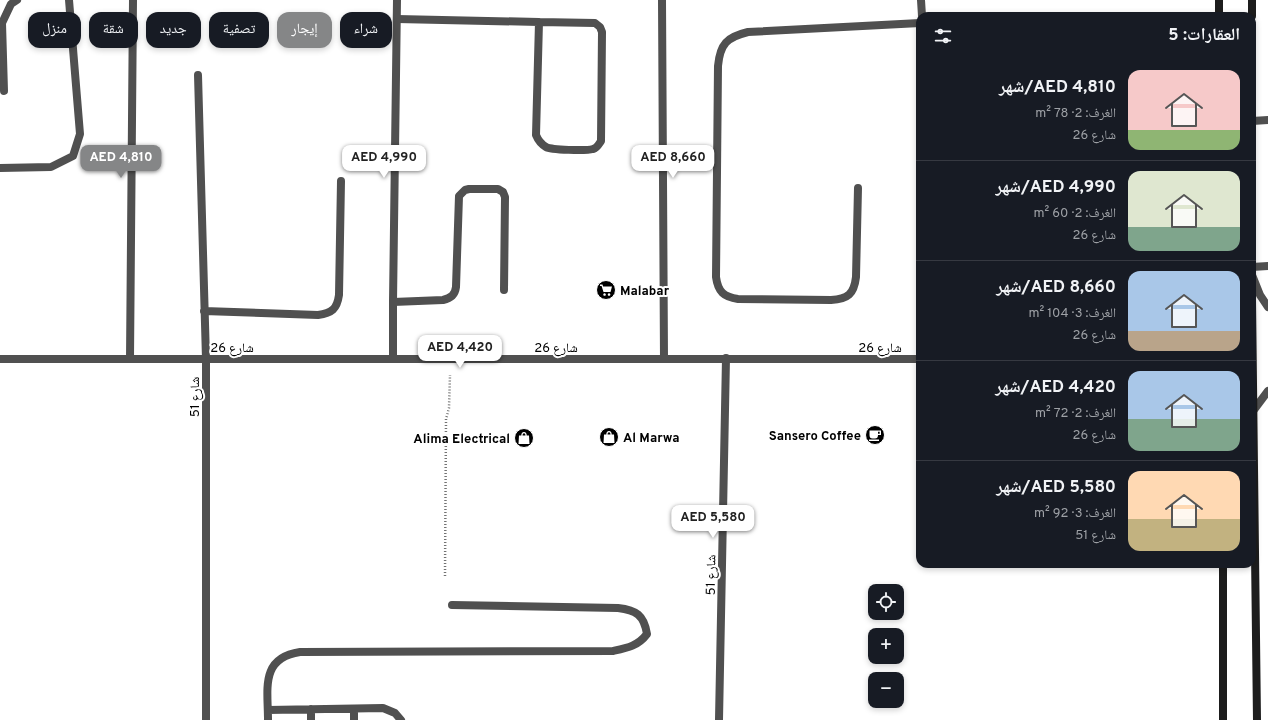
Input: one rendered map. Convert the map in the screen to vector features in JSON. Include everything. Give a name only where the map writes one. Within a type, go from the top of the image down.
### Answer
[{"type":"street","points":[[4,91],[2,23],[11,4],[17,0]]},
{"type":"street","points":[[0,168],[51,167],[74,156],[80,134],[69,0]]},
{"type":"street","points":[[130,359],[132,0]]},
{"type":"street","points":[[393,359],[392,302],[397,0]]},
{"type":"street","points":[[662,0],[664,359]]},
{"type":"street","points":[[921,0],[922,12]]},
{"type":"street","points":[[1219,0],[1219,12]]},
{"type":"street","points":[[1252,0],[1252,12]]},
{"type":"street","points":[[397,19],[595,23],[600,27],[602,32],[601,141],[598,146],[592,150],[552,149],[545,147],[539,142],[536,135],[539,22]]},
{"type":"street","points":[[858,188],[856,277],[855,286],[850,295],[841,299],[831,300],[754,300],[730,298],[722,293],[718,286],[716,277],[719,53],[726,42],[736,35],[748,32],[916,23]]},
{"type":"street","name":"شارع 51","points":[[198,75],[206,359],[206,720]]},
{"type":"street","points":[[1256,121],[1268,120]]},
{"type":"street","points":[[204,312],[318,315],[326,314],[334,309],[338,303],[340,295],[341,181]]},
{"type":"street","points":[[392,302],[443,300],[448,299],[455,292],[460,196],[465,190],[469,189],[498,189],[503,192],[505,197],[504,290]]},
{"type":"street","points":[[1256,266],[1268,266]]},
{"type":"street","points":[[1256,285],[1260,295],[1268,307]]},
{"type":"street","name":"شارع 51","points":[[719,720],[726,358]]},
{"type":"street","name":"شارع 26","points":[[0,359],[916,359]]},
{"type":"street","points":[[1256,408],[1268,391]]},
{"type":"street","points":[[1223,568],[1223,720]]},
{"type":"street","points":[[1255,568],[1257,720]]},
{"type":"street","points":[[268,720],[268,677],[271,670],[280,658],[289,653],[613,651],[633,647],[647,634],[642,616],[631,610],[618,608],[452,606]]},
{"type":"street","points":[[268,710],[383,708],[394,713],[401,720]]},
{"type":"street","points":[[311,709],[311,720]]},
{"type":"street","points":[[354,709],[354,720]]},
{"type":"path","points":[[445,576],[446,418],[449,408],[451,359]]},
{"type":"place","name":"Malabar","points":[[606,290]]},
{"type":"place","name":"Sansero Coffee","points":[[875,435]]},
{"type":"place","name":"Al Marwa","points":[[609,437]]},
{"type":"place","name":"Alima Electrical","points":[[524,438]]}]
